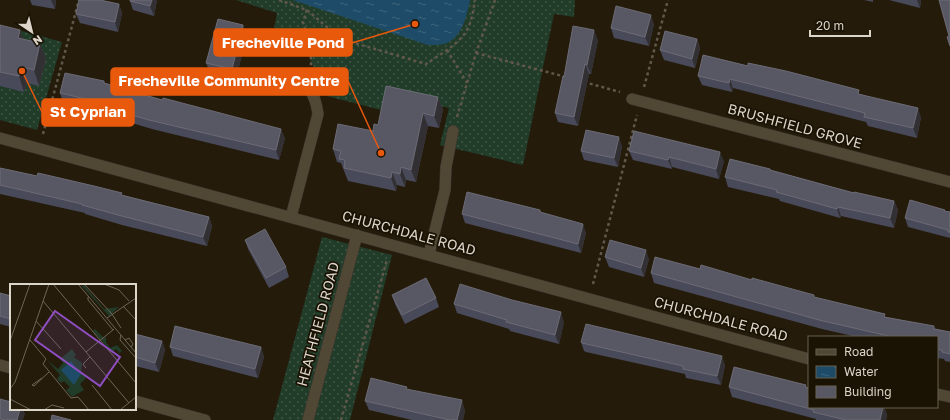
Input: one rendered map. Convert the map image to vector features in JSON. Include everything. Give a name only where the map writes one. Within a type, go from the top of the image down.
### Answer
[{"type":"street","points":[[258,82],[278,84],[291,79],[300,82],[308,88],[316,100],[318,114],[291,216]]},
{"type":"street","name":"BRUSHFIELD GROVE","points":[[636,100],[950,182]]},
{"type":"street","points":[[429,254],[445,190],[446,167],[453,131]]},
{"type":"street","name":"CHURCHDALE ROAD","points":[[0,138],[808,358]]},
{"type":"street","name":"HEATHFIELD ROAD","points":[[308,420],[357,235]]},
{"type":"street","points":[[0,365],[10,368]]},
{"type":"street","points":[[938,394],[950,397]]},
{"type":"street","points":[[136,401],[205,420]]},
{"type":"path","points":[[39,148],[79,0]]},
{"type":"path","points":[[279,0],[307,10],[341,39],[426,64],[447,50],[465,33],[473,16],[475,0]]},
{"type":"path","points":[[453,131],[476,53],[494,0]]},
{"type":"path","points":[[589,298],[636,100],[668,0]]},
{"type":"path","points":[[307,10],[303,22],[311,54],[311,75],[308,88]]},
{"type":"path","points":[[447,50],[467,84]]},
{"type":"path","points":[[476,53],[571,78]]},
{"type":"path","points":[[578,80],[615,90],[636,100]]},
{"type":"path","points":[[341,420],[392,244]]},
{"type":"green space","points":[[236,0],[575,0],[574,17],[554,14],[523,165],[440,145],[449,108],[389,95],[385,111],[327,96],[305,48],[272,39],[277,13]]},
{"type":"green space","points":[[0,25],[62,42],[37,130],[0,120]]},
{"type":"green space","points":[[322,237],[392,255],[350,420],[273,420]]},
{"type":"water","points":[[293,0],[470,0],[463,26],[455,37],[444,44],[428,45]]},
{"type":"building","points":[[79,0],[100,0],[119,4],[115,22],[76,14]]},
{"type":"building","points":[[130,0],[152,0],[150,6]]},
{"type":"building","points":[[939,0],[950,0],[950,46],[947,37],[949,36]]},
{"type":"building","points":[[616,6],[651,15],[645,37],[611,28]]},
{"type":"building","points":[[218,19],[243,25],[232,69],[206,63]]},
{"type":"building","points":[[0,25],[20,30],[18,38],[40,43],[34,70],[21,67],[19,76],[0,72]]},
{"type":"building","points":[[573,26],[594,30],[574,117],[555,113],[563,76],[564,77]]},
{"type":"building","points":[[665,31],[697,39],[692,59],[660,50]]},
{"type":"building","points":[[703,55],[748,66],[748,63],[786,71],[859,90],[858,94],[918,108],[913,128],[864,117],[865,113],[730,79],[729,83],[698,76]]},
{"type":"building","points":[[65,73],[104,81],[104,83],[162,100],[163,98],[281,129],[276,150],[149,120],[111,109],[112,105],[60,93]]},
{"type":"building","points":[[386,86],[438,97],[434,116],[423,113],[411,170],[401,167],[400,174],[392,172],[391,178],[344,168],[345,160],[339,159],[341,151],[333,149],[338,124],[373,131],[374,124],[378,125]]},
{"type":"building","points":[[586,130],[619,137],[614,158],[581,151]]},
{"type":"building","points":[[634,131],[720,152],[716,169],[669,157],[668,160],[629,151]]},
{"type":"building","points":[[730,159],[854,193],[894,201],[890,218],[838,207],[837,209],[776,192],[777,190],[725,177]]},
{"type":"building","points":[[0,168],[37,176],[38,173],[94,186],[122,193],[121,195],[209,217],[203,237],[82,204],[0,185]]},
{"type":"building","points":[[467,192],[540,210],[540,212],[583,224],[578,244],[462,214]]},
{"type":"building","points":[[910,200],[950,212],[950,232],[948,232],[948,230],[905,218]]},
{"type":"building","points":[[265,229],[286,267],[266,278],[245,240]]},
{"type":"building","points":[[610,240],[646,250],[641,268],[605,257]]},
{"type":"building","points":[[655,257],[700,269],[701,265],[752,280],[752,278],[814,295],[814,297],[885,314],[884,317],[934,326],[934,329],[950,332],[950,354],[938,349],[938,336],[889,336],[819,320],[651,273]]},
{"type":"building","points":[[426,278],[436,298],[402,315],[392,295]]},
{"type":"building","points":[[460,284],[512,300],[561,312],[555,335],[506,322],[507,320],[454,304]]},
{"type":"building","points":[[0,293],[10,296],[10,319],[0,316]]},
{"type":"building","points":[[586,324],[722,356],[717,376],[683,369],[683,366],[582,343]]},
{"type":"building","points":[[175,326],[261,347],[255,369],[170,347]]},
{"type":"building","points":[[136,334],[162,341],[155,363],[136,357]]},
{"type":"building","points":[[734,367],[806,385],[805,387],[808,388],[808,408],[883,408],[880,420],[846,420],[813,412],[814,410],[729,387]]},
{"type":"building","points":[[371,378],[407,387],[406,389],[462,400],[457,420],[450,420],[365,401]]},
{"type":"building","points":[[0,399],[10,402],[10,410],[20,410],[17,420],[0,419]]},
{"type":"building","points":[[52,415],[71,420],[51,420]]},
{"type":"place","name":"Frecheville Pond","points":[[415,24]]},
{"type":"place","name":"St Cyprian","points":[[22,71]]},
{"type":"place","name":"Frecheville Community Centre","points":[[381,153]]}]
